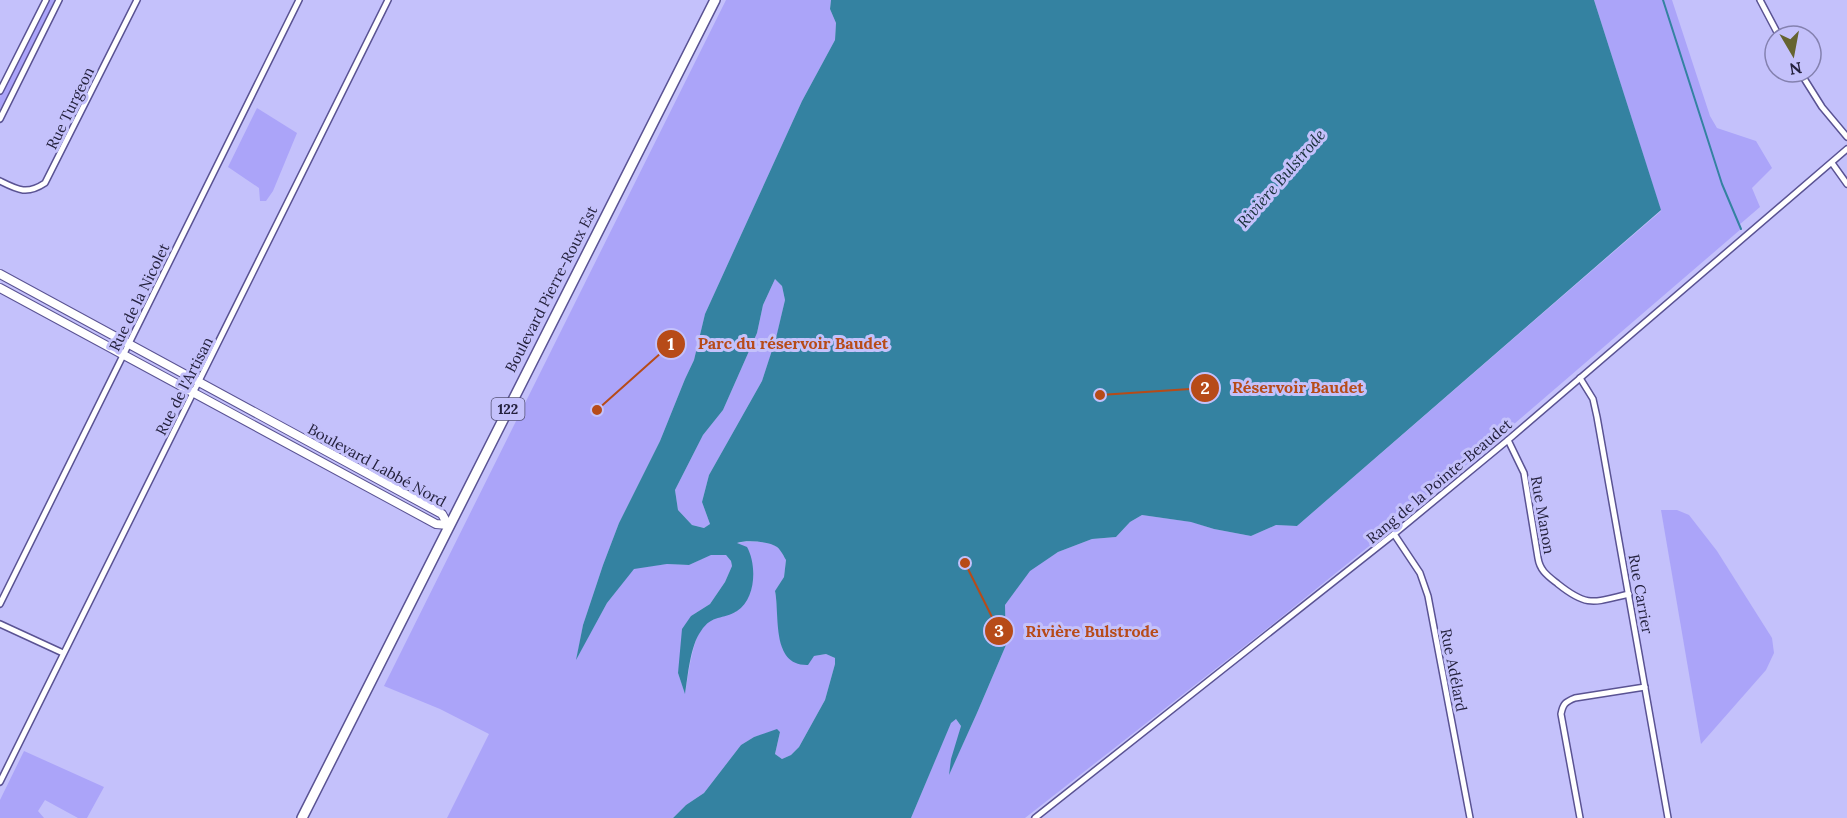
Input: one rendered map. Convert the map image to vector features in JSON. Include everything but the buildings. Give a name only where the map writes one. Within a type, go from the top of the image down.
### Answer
[{"type":"main road","name":"Boulevard Pierre-Roux Est","points":[[302,818],[715,0]]},
{"type":"main road","name":"Boulevard Labbé Nord","points":[[0,274],[442,514],[448,525]]},
{"type":"main road","name":"Boulevard Labbé Nord","points":[[0,288],[436,524],[448,525]]},
{"type":"street","points":[[0,91],[46,0]]},
{"type":"street","points":[[0,119],[59,0]]},
{"type":"street","name":"Rue Turgeon","points":[[0,181],[24,191],[37,188],[45,183],[137,0]]},
{"type":"street","name":"Rue de la Nicolet","points":[[0,604],[299,0]]},
{"type":"street","name":"Rue de l'Artisan","points":[[0,782],[388,0]]},
{"type":"street","points":[[1760,0],[1773,24]]},
{"type":"street","points":[[1808,84],[1822,107],[1847,137]]},
{"type":"street","name":"Rang de la Pointe-Beaudet","points":[[1035,818],[1394,534],[1508,440],[1847,148]]},
{"type":"street","points":[[1832,163],[1847,184]]},
{"type":"street","name":"Rue Carrier","points":[[1580,378],[1593,399],[1595,407],[1668,818]]},
{"type":"street","name":"Rue Manon","points":[[1508,440],[1524,473],[1541,569],[1575,597],[1584,601],[1595,602],[1629,594]]},
{"type":"street","name":"Rue Adélard","points":[[1394,534],[1420,573],[1428,596],[1470,818]]},
{"type":"street","points":[[0,624],[63,653]]},
{"type":"street","points":[[1580,818],[1561,714],[1562,706],[1565,702],[1575,698],[1645,687]]},
{"type":"shaded area","points":[[48,0],[56,0],[0,112],[0,97]]},
{"type":"shaded area","points":[[726,0],[831,0],[830,9],[836,23],[835,40],[802,101],[705,314],[694,360],[660,441],[619,523],[603,565],[583,625],[577,657],[607,603],[634,568],[667,564],[689,565],[710,555],[726,555],[732,566],[725,582],[710,604],[691,616],[678,673],[685,693],[692,654],[703,627],[714,618],[736,612],[736,544],[763,542],[777,547],[786,560],[784,577],[775,592],[779,635],[783,650],[814,656],[826,654],[835,658],[825,700],[799,747],[791,755],[782,759],[775,754],[780,732],[777,730],[754,737],[741,745],[704,793],[686,805],[673,818],[447,818],[489,734],[440,709],[384,686]]},
{"type":"shaded area","points":[[1594,0],[1672,0],[1710,116],[1717,128],[1756,141],[1772,168],[1752,188],[1760,207],[1739,225],[1741,229],[1415,509],[1269,627],[1025,818],[911,818],[951,722],[956,719],[961,726],[950,772],[1006,645],[1005,605],[1030,570],[1058,552],[1092,539],[1116,537],[1130,522],[1142,515],[1192,522],[1251,536],[1276,525],[1297,526],[1661,211]]},
{"type":"shaded area","points":[[257,108],[297,133],[273,191],[266,201],[260,201],[259,188],[228,167]]},
{"type":"shaded area","points":[[775,279],[782,286],[785,300],[776,339],[762,381],[709,475],[702,502],[710,524],[704,528],[692,525],[678,510],[675,490],[703,435],[723,410],[757,333],[763,305]]},
{"type":"shaded area","points":[[1661,510],[1677,510],[1689,515],[1717,551],[1772,638],[1774,653],[1766,670],[1701,744]]},
{"type":"shaded area","points":[[24,751],[104,787],[87,818],[78,818],[45,800],[38,811],[44,818],[0,818],[0,800]]},
{"type":"water","points":[[831,0],[1594,0],[1661,210],[1297,526],[1276,525],[1251,536],[1191,522],[1142,515],[1130,522],[1116,537],[1092,539],[1058,552],[1030,571],[1005,605],[1006,645],[949,775],[951,759],[961,726],[956,719],[951,723],[911,818],[673,818],[686,805],[704,793],[741,745],[754,737],[777,729],[780,732],[775,754],[782,759],[791,755],[799,747],[825,700],[835,664],[835,658],[826,654],[814,656],[808,665],[796,663],[788,657],[780,638],[775,591],[784,577],[786,560],[777,547],[751,541],[737,543],[747,547],[752,563],[753,581],[748,598],[737,611],[709,622],[697,637],[688,670],[685,694],[678,673],[682,629],[691,616],[710,604],[725,582],[732,566],[726,555],[711,555],[689,565],[667,564],[634,569],[607,603],[576,660],[583,625],[603,565],[619,523],[660,441],[694,360],[705,314],[802,101],[835,40],[836,23],[830,9]],"holes":[[[775,279],[782,286],[785,300],[762,381],[709,475],[702,502],[710,524],[704,528],[692,525],[678,510],[675,490],[703,435],[723,410],[757,333],[763,305]]]},
{"type":"waterway","points":[[1663,0],[1722,184],[1741,229]]},
{"type":"place","name":"Réservoir Baudet","points":[[1100,395]]},
{"type":"place","name":"Parc du réservoir Baudet","points":[[597,410]]},
{"type":"place","name":"Rivière Bulstrode","points":[[965,563]]}]
